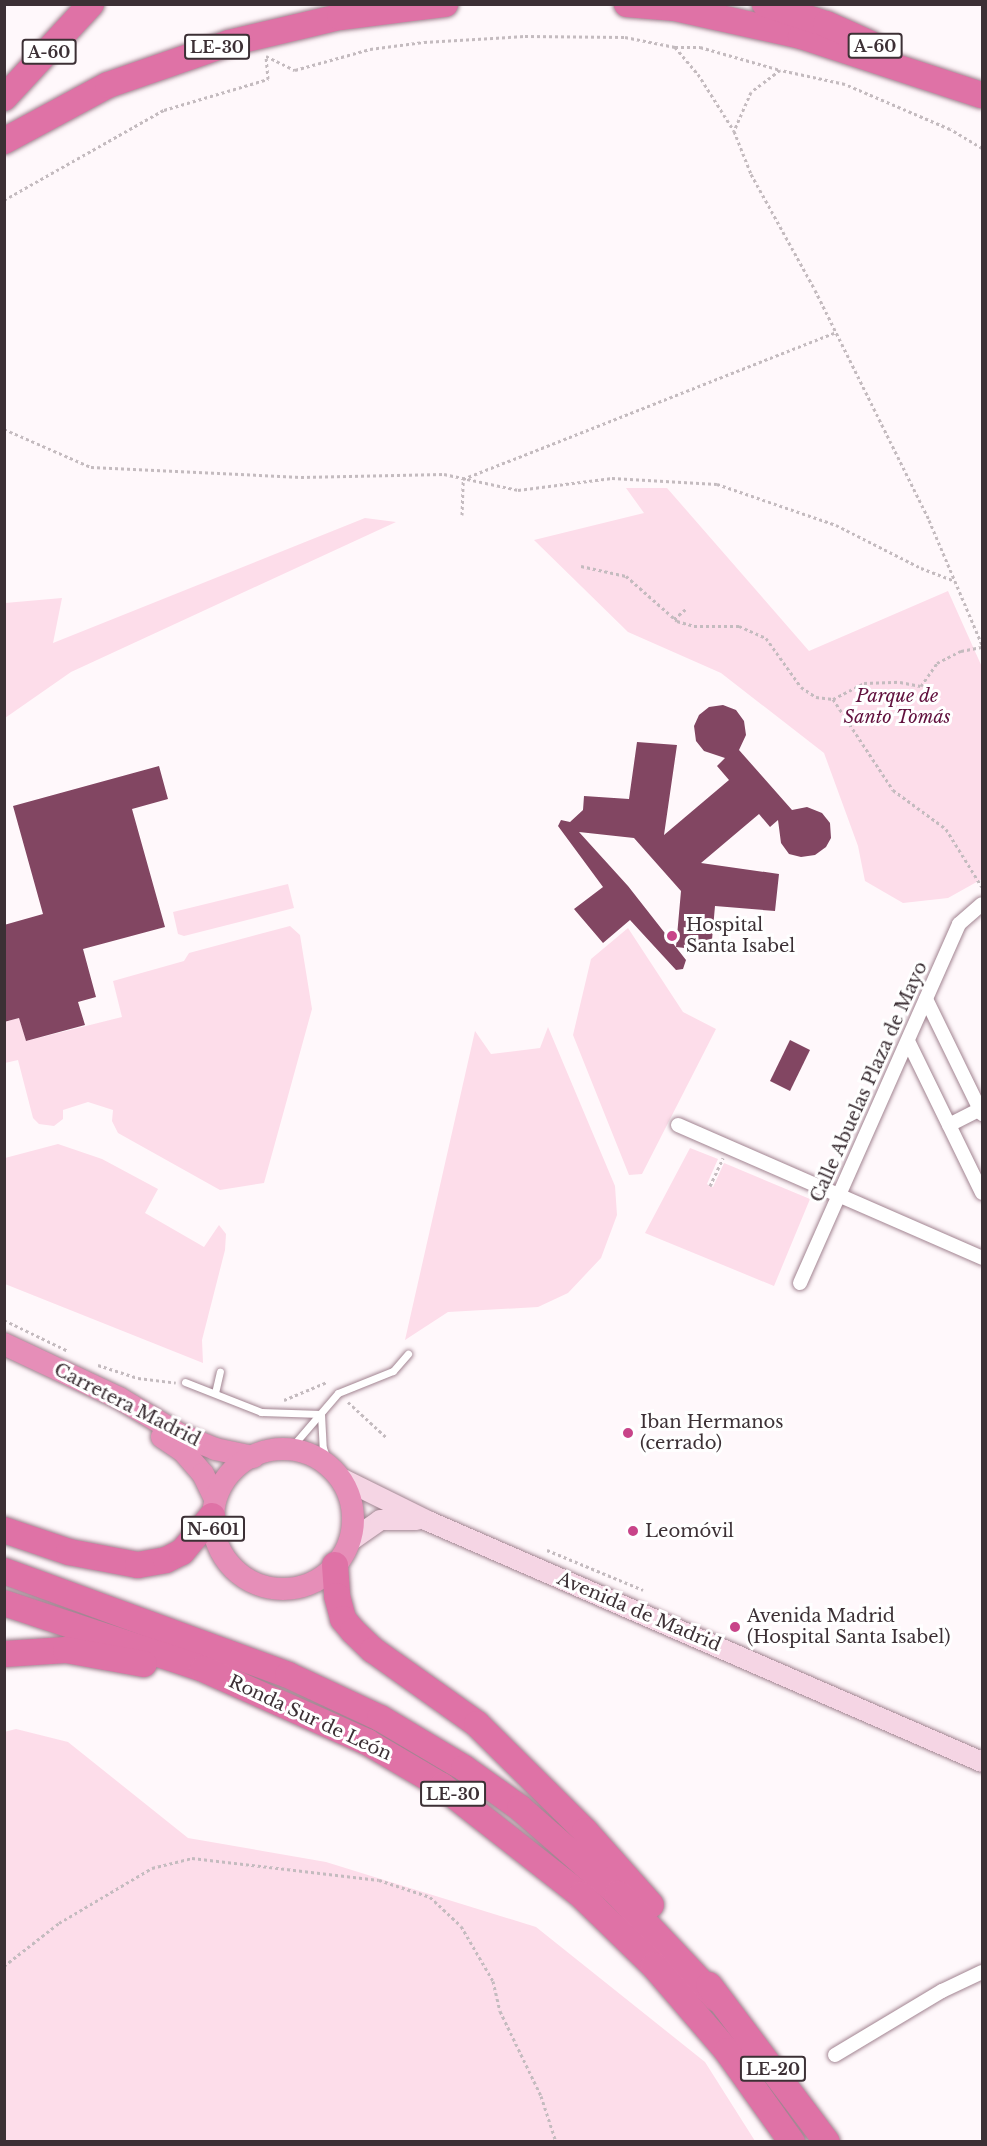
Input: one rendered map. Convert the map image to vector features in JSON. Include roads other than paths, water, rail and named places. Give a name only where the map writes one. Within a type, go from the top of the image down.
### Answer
[{"type":"highway","name":"A-60","points":[[4,98],[91,4]]},
{"type":"highway","name":"LE-30","points":[[4,141],[108,85],[229,43],[340,17],[445,4]]},
{"type":"highway","points":[[627,4],[675,8],[801,36],[982,95]]},
{"type":"highway","name":"A-60","points":[[765,4],[826,24],[982,95]]},
{"type":"highway","name":"Carretera Madrid","points":[[4,1344],[120,1398],[181,1435],[215,1449],[253,1457]]},
{"type":"highway","name":"Carretera Madrid","points":[[4,1361],[140,1422],[183,1451],[202,1474],[214,1507]]},
{"type":"highway","name":"N-601","points":[[289,1450],[317,1457],[335,1471],[350,1498],[353,1520],[349,1542],[335,1565],[319,1579],[298,1587],[277,1589],[255,1584],[237,1573],[222,1557],[214,1538],[214,1507],[224,1481],[253,1457],[289,1450]]},
{"type":"highway","points":[[4,1530],[69,1552],[138,1565],[166,1560],[182,1552],[214,1507]]},
{"type":"highway","points":[[335,1565],[340,1607],[353,1631],[373,1650],[477,1724],[525,1769],[690,1951],[717,1999]]},
{"type":"highway","name":"Ronda Sur de León","points":[[4,1571],[288,1675],[380,1718],[465,1768],[520,1808],[618,1894],[717,1999]]},
{"type":"highway","name":"Ronda Sur de León","points":[[4,1603],[203,1669],[367,1742],[442,1786],[581,1895],[683,2000],[727,2051],[792,2142]]},
{"type":"highway","points":[[4,1654],[66,1650],[133,1661],[218,1689],[283,1703]]},
{"type":"highway","name":"LE-20","points":[[717,1999],[826,2142]]},
{"type":"main road","name":"Avenida de Madrid","points":[[335,1471],[428,1521],[982,1762]]},
{"type":"main road","name":"Avenida de Madrid","points":[[349,1542],[380,1520],[428,1521]]},
{"type":"street","name":"Calle Abuelas Plaza de Mayo","points":[[800,1283],[959,924],[982,904]]},
{"type":"street","points":[[926,999],[982,1111],[949,1125]]},
{"type":"street","points":[[908,1041],[982,1193]]},
{"type":"street","points":[[678,1125],[982,1258]]},
{"type":"street","points":[[835,2055],[942,1991],[982,1972]]},
{"type":"lane","points":[[289,1450],[338,1393],[393,1371],[408,1354]]},
{"type":"lane","points":[[215,1393],[220,1372]]},
{"type":"lane","points":[[185,1382],[261,1412],[321,1414]]},
{"type":"lane","points":[[321,1414],[323,1448],[335,1471]]},
{"type":"place","name":"Hospital Santa Isabel","points":[[672,936]]},
{"type":"place","name":"Iban Hermanos (cerrado)","points":[[628,1433]]},
{"type":"place","name":"Leomóvil","points":[[633,1531]]},
{"type":"place","name":"Avenida Madrid (Hospital Santa Isabel)","points":[[735,1627]]},
{"type":"park label","name":"Parque de Santo Tomás","points":[[897,707]]}]
